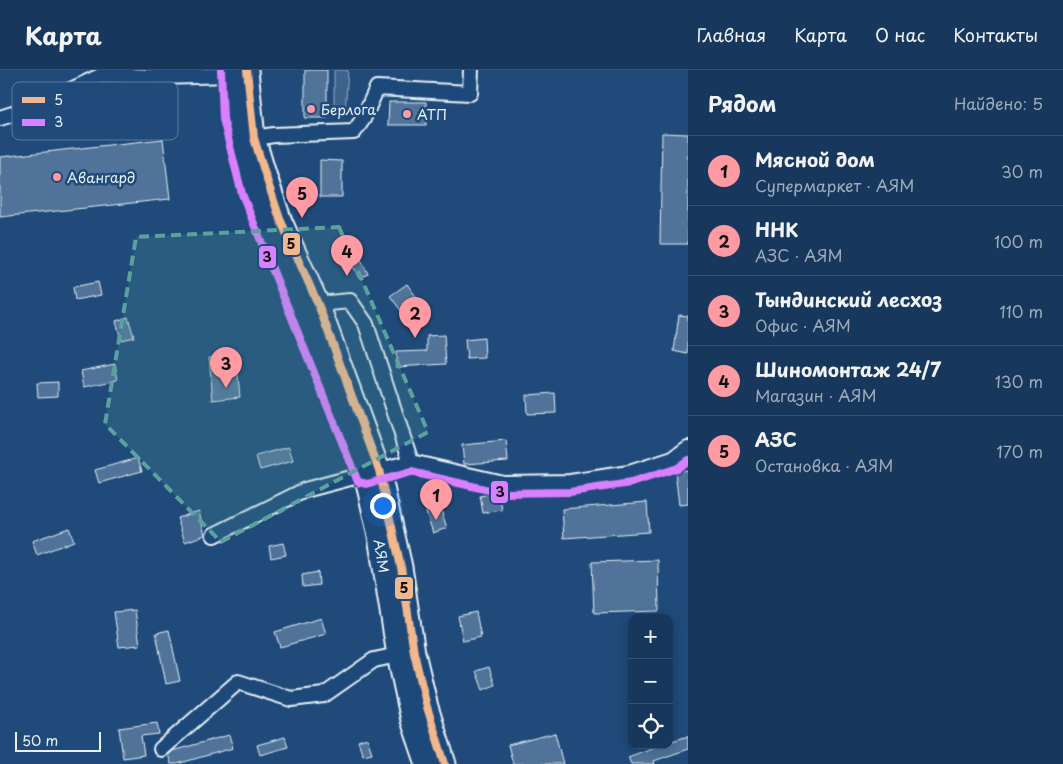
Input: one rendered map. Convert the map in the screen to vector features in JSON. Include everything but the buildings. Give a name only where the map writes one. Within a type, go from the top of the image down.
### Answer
[{"type":"highway","name":"АЯМ","points":[[236,72],[254,138],[280,219],[318,304],[401,567],[418,671],[445,764]]},
{"type":"highway","name":"АЯМ","points":[[236,72],[233,118],[251,190],[372,472],[379,536],[398,655],[412,720],[426,764]]},
{"type":"street","points":[[254,138],[274,135],[354,132],[377,88],[470,93],[471,70]]},
{"type":"street","points":[[87,82],[102,75],[160,77],[236,72]]},
{"type":"street","points":[[0,118],[12,114]]},
{"type":"street","points":[[318,304],[350,301],[366,324],[411,462]]},
{"type":"street","points":[[214,536],[305,490],[411,462],[503,483],[570,482],[629,473],[673,458],[688,448]]},
{"type":"street","points":[[161,749],[238,682],[291,699],[324,694],[374,660],[398,655]]},
{"type":"highlighted area","points":[[339,227],[428,432],[221,542],[105,424],[136,237]]},
{"type":"shaded area","points":[[334,70],[348,70],[345,114],[334,114]]},
{"type":"transit line","name":"3","points":[[221,70],[223,119],[242,194],[358,482],[367,484],[411,472],[502,493],[570,492],[631,483],[677,468],[688,460]]},
{"type":"transit line","name":"5","points":[[247,70],[254,138],[265,174],[280,219],[318,304],[379,470],[401,567],[414,653],[427,707],[445,764]]},
{"type":"place","name":"Берлога","points":[[311,109]]},
{"type":"place","name":"АТП","points":[[407,114]]},
{"type":"place","name":"Авангард","points":[[57,177]]},
{"type":"place","name":"АЗС","points":[[302,218]]},
{"type":"place","name":"Шиномонтаж 24/7","points":[[347,276]]},
{"type":"place","name":"ННК","points":[[415,338]]},
{"type":"place","name":"Тындинский лесхоз","points":[[226,388]]},
{"type":"place","name":"Мясной дом","points":[[436,520]]}]
